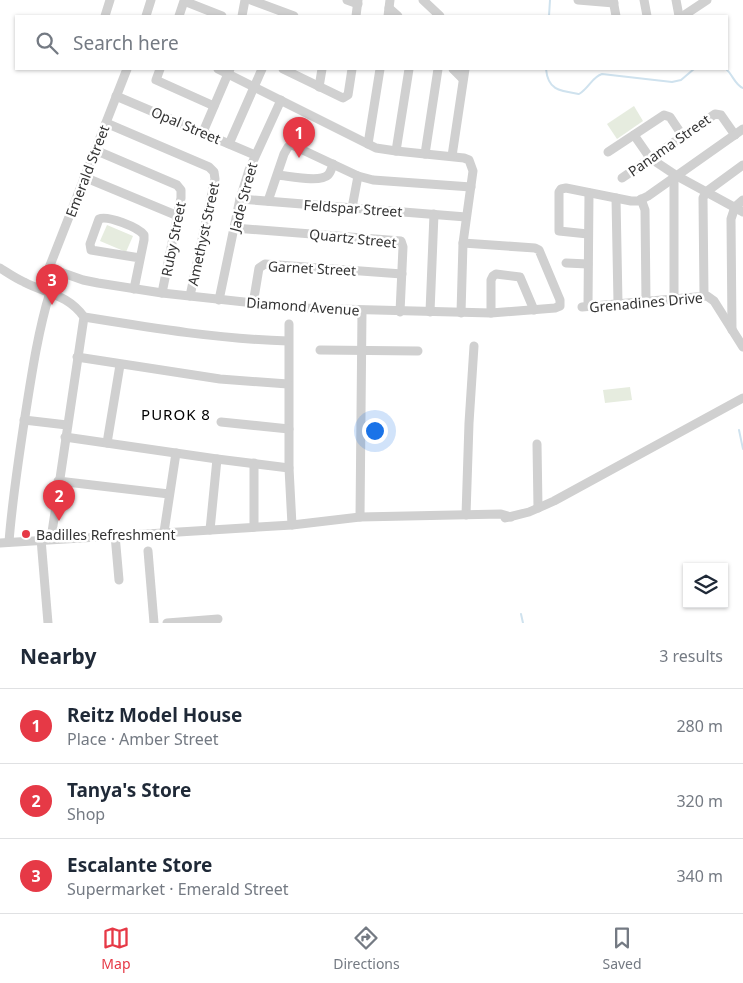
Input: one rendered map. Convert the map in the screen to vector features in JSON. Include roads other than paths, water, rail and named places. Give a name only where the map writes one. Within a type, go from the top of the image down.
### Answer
[{"type":"street","points":[[106,15],[110,0]]},
{"type":"street","points":[[146,15],[151,0]]},
{"type":"street","points":[[242,15],[245,0]]},
{"type":"street","points":[[347,0],[358,2],[356,15]]},
{"type":"street","points":[[423,0],[439,15]]},
{"type":"street","points":[[578,0],[613,2],[616,15]]},
{"type":"street","points":[[644,0],[647,15]]},
{"type":"street","points":[[676,0],[679,15]]},
{"type":"street","points":[[685,15],[708,0]]},
{"type":"street","points":[[179,15],[184,1],[219,15]]},
{"type":"street","points":[[256,1],[272,12],[288,15]]},
{"type":"street","name":"Emerald Street","points":[[5,542],[44,290],[49,280],[48,270],[127,70]]},
{"type":"street","points":[[160,70],[156,80],[214,106]]},
{"type":"street","points":[[229,144],[262,70]]},
{"type":"street","points":[[319,87],[322,70]]},
{"type":"street","points":[[293,71],[319,87],[341,98],[345,98],[348,94],[352,70]]},
{"type":"street","points":[[368,144],[380,70]]},
{"type":"street","points":[[396,151],[409,70]]},
{"type":"street","points":[[425,154],[438,70]]},
{"type":"street","points":[[454,70],[463,79]]},
{"type":"street","points":[[452,156],[465,70]]},
{"type":"street","points":[[203,132],[229,71],[254,87],[368,144],[396,151],[452,156],[469,160],[472,163],[473,171],[463,243],[461,312]]},
{"type":"street","name":"Opal Street","points":[[116,96],[255,154]]},
{"type":"street","name":"Jade Street","points":[[219,300],[240,199],[255,154],[281,100]]},
{"type":"street","name":"Panama Street","points":[[622,178],[717,113],[721,115],[735,135]]},
{"type":"street","points":[[608,152],[666,115],[670,117],[682,136]]},
{"type":"street","name":"Amethyst Street","points":[[106,123],[209,167],[214,172],[215,179],[190,296]]},
{"type":"street","points":[[588,234],[559,232],[559,192],[561,189],[566,188],[631,201],[641,199],[743,129]]},
{"type":"street","points":[[634,135],[650,158],[675,177],[739,210]]},
{"type":"street","points":[[268,201],[287,148],[292,145],[358,176],[381,181],[470,187]]},
{"type":"street","name":"Ruby Street","points":[[95,150],[180,187],[182,194],[162,293]]},
{"type":"street","points":[[278,174],[323,178],[329,174],[333,164]]},
{"type":"street","points":[[704,295],[703,201],[706,192],[743,165]]},
{"type":"street","points":[[352,208],[358,176]]},
{"type":"street","points":[[674,298],[675,177]]},
{"type":"street","points":[[84,178],[178,216]]},
{"type":"street","points":[[566,263],[588,264],[588,192]]},
{"type":"street","points":[[616,198],[618,304]]},
{"type":"street","name":"Feldspar Street","points":[[240,199],[466,217]]},
{"type":"street","points":[[641,199],[645,210],[646,301]]},
{"type":"street","points":[[732,330],[731,218],[739,210],[743,200]]},
{"type":"street","points":[[430,312],[434,214]]},
{"type":"street","points":[[134,289],[144,240],[142,233],[106,217],[99,219],[90,244],[91,250],[140,258]]},
{"type":"street","name":"Quartz Street","points":[[234,228],[399,240],[404,247],[400,312]]},
{"type":"street","name":"Diamond Avenue","points":[[48,270],[83,280],[134,289],[300,308],[491,313],[557,308],[560,306],[560,300],[539,250],[535,248],[463,243]]},
{"type":"street","name":"Garnet Street","points":[[253,304],[259,268],[265,264],[402,274]]},
{"type":"street","name":"Grenadines Drive","points":[[588,264],[585,307],[704,295],[712,298],[743,347]]},
{"type":"street","points":[[0,268],[24,282],[74,305],[84,317],[193,334],[236,339],[288,341]]},
{"type":"street","points":[[491,313],[491,280],[496,274],[520,277],[534,310]]},
{"type":"street","points":[[363,517],[365,311]]},
{"type":"street","points":[[51,539],[58,481],[84,317]]},
{"type":"street","points":[[288,324],[289,468],[292,525]]},
{"type":"street","points":[[466,515],[474,346]]},
{"type":"street","points":[[320,350],[418,351]]},
{"type":"street","points":[[77,357],[220,379],[288,384]]},
{"type":"street","points":[[107,443],[120,365]]},
{"type":"street","points":[[376,517],[387,521],[465,521],[511,517],[538,508],[613,470],[743,398]]},
{"type":"street","points":[[24,420],[67,425]]},
{"type":"street","points":[[221,422],[289,429]]},
{"type":"street","points":[[65,436],[289,468]]},
{"type":"street","points":[[537,444],[538,508]]},
{"type":"street","points":[[164,532],[176,452]]},
{"type":"street","points":[[210,530],[217,459]]},
{"type":"street","points":[[254,463],[254,527]]},
{"type":"street","points":[[58,481],[169,494]]},
{"type":"street","points":[[5,542],[292,525],[363,517],[501,514],[511,517]]},
{"type":"street","points":[[116,535],[119,580]]},
{"type":"street","points":[[41,539],[48,623]]},
{"type":"street","points":[[148,550],[154,623]]},
{"type":"street","points":[[167,623],[218,619]]},
{"type":"waterway","points":[[549,15],[550,0]]},
{"type":"waterway","points":[[546,70],[549,81],[556,88],[579,94],[602,74],[672,82],[681,80],[693,70]]},
{"type":"waterway","points":[[727,70],[738,85],[743,88]]},
{"type":"waterway","points":[[739,430],[743,449]]},
{"type":"waterway","points":[[521,614],[523,623]]},
{"type":"place","name":"Reitz Model House","points":[[299,158]]},
{"type":"place","name":"Escalante Store","points":[[52,305]]},
{"type":"place","name":"Tanya's Store","points":[[59,521]]},
{"type":"place","name":"Badilles Refreshment","points":[[26,534]]},
{"type":"district","name":"PUROK 8","points":[[176,414]]}]
